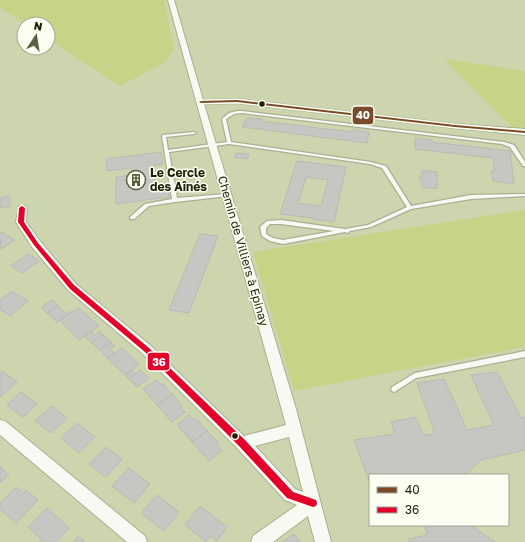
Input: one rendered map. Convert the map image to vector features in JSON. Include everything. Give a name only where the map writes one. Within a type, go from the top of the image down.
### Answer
[{"type":"street","name":"Chemin de Villiers à Epinay","points":[[171,0],[294,429],[323,542]]},
{"type":"street","points":[[201,102],[237,101],[456,126],[525,132]]},
{"type":"street","points":[[22,208],[21,222],[36,244],[72,287],[147,350],[242,443],[290,495],[313,503]]},
{"type":"street","points":[[0,426],[139,542]]},
{"type":"street","points":[[242,443],[294,429]]},
{"type":"street","points":[[259,542],[313,503]]},
{"type":"lane","points":[[229,143],[224,119],[228,115],[242,112],[502,143],[512,146],[525,165]]},
{"type":"lane","points":[[175,200],[168,151],[164,136],[194,133]]},
{"type":"lane","points":[[168,151],[212,144],[229,143],[371,163],[384,167],[410,208]]},
{"type":"lane","points":[[348,230],[281,222],[270,222],[263,227],[264,235],[272,240],[283,242],[348,230],[369,226],[410,208],[471,197],[525,194]]},
{"type":"lane","points":[[132,218],[147,205],[175,200],[226,195]]},
{"type":"lane","points":[[394,390],[415,376],[525,354]]},
{"type":"green space","points":[[0,0],[164,0],[174,49],[164,63],[120,86],[56,44],[56,16],[16,16],[16,18],[0,8]]},
{"type":"green space","points":[[446,59],[525,71],[525,129],[512,127],[447,62]]},
{"type":"green space","points":[[525,210],[525,347],[294,391],[253,252]]},
{"type":"building","points":[[247,118],[352,132],[352,130],[369,132],[367,143],[242,127]]},
{"type":"building","points":[[415,138],[432,140],[432,142],[510,151],[514,184],[493,181],[491,171],[495,171],[493,158],[415,149]]},
{"type":"building","name":"Le Cercle des Aînés","points":[[161,152],[163,164],[154,165],[154,172],[165,171],[166,176],[155,178],[156,185],[167,183],[169,197],[116,204],[116,177],[132,175],[131,168],[107,171],[106,159]]},
{"type":"building","points":[[236,153],[249,154],[247,159],[234,157]]},
{"type":"building","points":[[297,161],[346,167],[334,222],[280,214]],"holes":[[[306,177],[328,180],[321,206],[298,203]]]},
{"type":"building","points":[[422,170],[437,172],[437,189],[422,187],[422,180],[419,179],[419,177],[422,177]]},
{"type":"building","points":[[10,196],[10,206],[0,208],[0,198]]},
{"type":"building","points":[[2,232],[15,240],[1,249],[0,234]]},
{"type":"building","points":[[200,234],[218,236],[189,313],[169,310]]},
{"type":"building","points":[[28,254],[39,261],[22,273],[11,266]]},
{"type":"building","points":[[12,291],[28,301],[10,316],[0,309],[0,300]]},
{"type":"building","points":[[52,300],[58,306],[47,313],[41,307]]},
{"type":"building","points":[[58,306],[66,314],[70,311],[72,313],[57,322],[47,313]]},
{"type":"building","points":[[79,308],[99,326],[79,340],[60,320]]},
{"type":"building","points":[[91,331],[95,335],[100,331],[103,335],[92,343],[85,336]]},
{"type":"building","points":[[103,335],[111,342],[100,350],[92,343]]},
{"type":"building","points":[[111,342],[115,346],[110,349],[114,353],[107,358],[100,350]]},
{"type":"building","points":[[122,348],[139,364],[125,375],[107,358]]},
{"type":"building","points":[[132,370],[136,374],[129,379],[125,375]]},
{"type":"building","points":[[140,370],[149,378],[137,387],[129,379]]},
{"type":"building","points":[[2,371],[17,382],[0,397],[0,373]]},
{"type":"building","points":[[497,372],[521,418],[525,417],[525,450],[481,460],[466,474],[369,474],[369,480],[354,440],[395,434],[391,422],[415,417],[424,435],[435,434],[417,383],[444,379],[467,430],[494,425],[471,375]]},
{"type":"building","points":[[156,380],[160,384],[162,383],[172,394],[157,405],[143,389]]},
{"type":"building","points":[[21,392],[37,404],[23,417],[7,405]]},
{"type":"building","points":[[172,394],[185,412],[172,422],[157,405]]},
{"type":"building","points":[[52,406],[67,418],[51,433],[35,421]]},
{"type":"building","points":[[189,415],[194,420],[196,418],[207,431],[192,442],[177,425]]},
{"type":"building","points":[[77,423],[95,437],[79,453],[61,438]]},
{"type":"building","points":[[207,431],[219,443],[217,445],[222,450],[209,461],[192,442]]},
{"type":"building","points":[[106,447],[122,459],[106,477],[89,464]]},
{"type":"building","points":[[0,466],[9,475],[0,483]]},
{"type":"building","points":[[129,468],[150,484],[134,503],[112,486]]},
{"type":"building","points":[[16,487],[24,494],[26,490],[38,500],[16,523],[0,509],[0,503]]},
{"type":"building","points":[[157,495],[179,512],[164,531],[141,513]]},
{"type":"building","points":[[200,506],[227,527],[217,541],[210,536],[206,542],[185,525]]},
{"type":"building","points":[[47,508],[69,528],[56,542],[39,542],[42,540],[28,527]]},
{"type":"building","points":[[424,526],[471,526],[495,542],[410,542],[408,539],[427,535]]},
{"type":"building","points":[[294,534],[300,542],[282,542]]},
{"type":"building","points":[[78,536],[85,542],[73,542]]},
{"type":"transit line","name":"40","points":[[201,102],[237,101],[455,126],[525,132]]},
{"type":"transit line","name":"36","points":[[22,208],[21,222],[36,244],[72,287],[147,350],[242,443],[290,495],[313,503]]},
{"type":"place","name":"Le Cercle des Aînés","points":[[136,180]]}]
